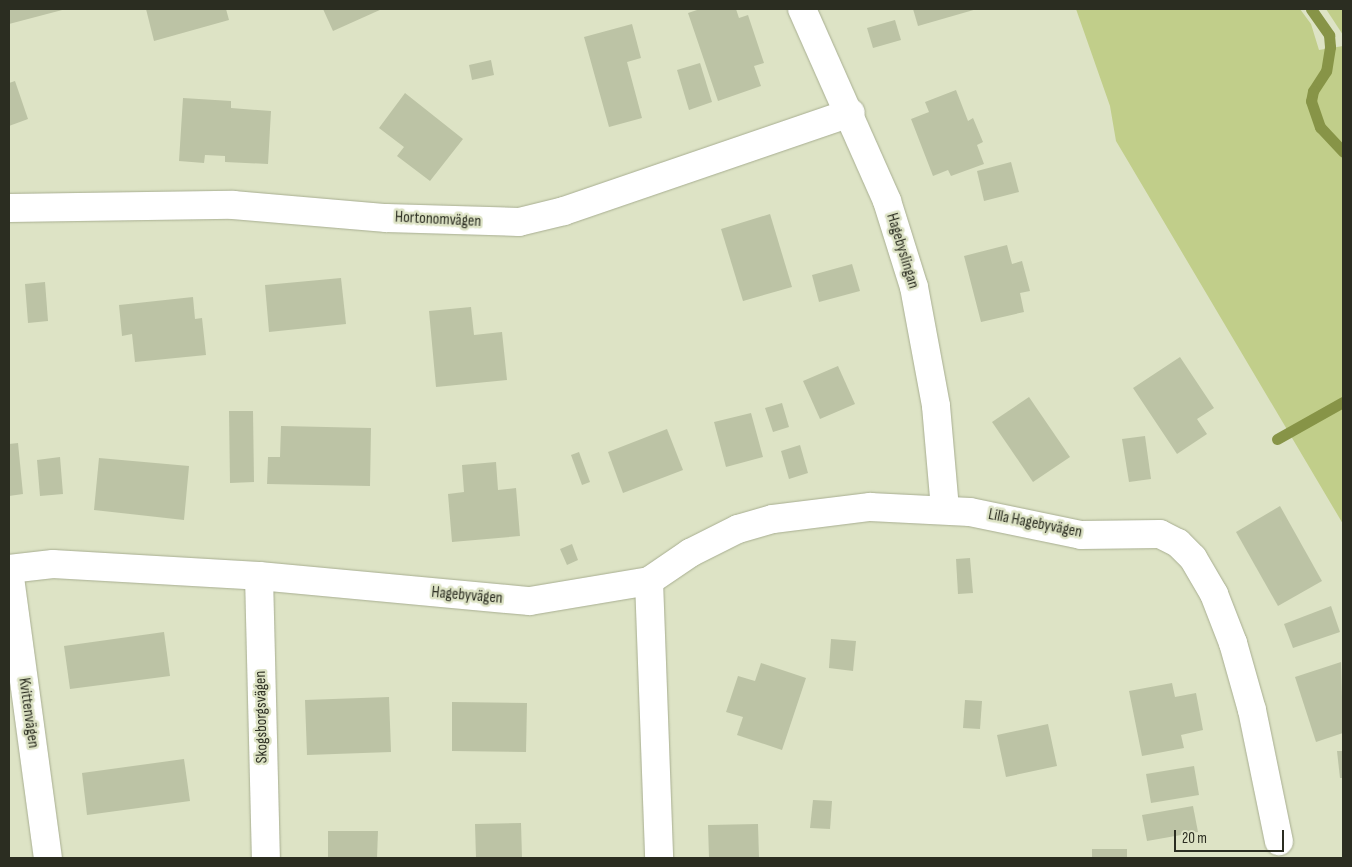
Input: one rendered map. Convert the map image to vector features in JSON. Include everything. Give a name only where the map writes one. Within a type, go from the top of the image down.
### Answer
[{"type":"street","name":"Hagebyslingan","points":[[802,9],[851,113],[887,201],[914,287],[936,406],[945,509]]},
{"type":"street","name":"Hortonomvägen","points":[[9,208],[225,205],[386,218],[520,222],[564,211],[851,113]]},
{"type":"street","name":"Lilla Hagebyvägen","points":[[648,581],[690,553],[722,537],[773,519],[870,506],[945,509],[1081,535],[1160,534],[1178,543],[1193,558],[1214,594],[1233,643],[1252,710],[1279,841]]},
{"type":"street","name":"Hagebyvägen","points":[[9,569],[53,564],[259,576],[530,601],[648,581]]},
{"type":"street","name":"Kvittenvägen","points":[[9,569],[48,856]]},
{"type":"street","name":"Skogsborgsvägen","points":[[259,576],[266,858]]},
{"type":"street","points":[[648,581],[659,858]]},
{"type":"green space","points":[[1076,9],[1300,9],[1311,24],[1319,50],[1343,46],[1343,524],[1116,141],[1110,106]]},
{"type":"green space","points":[[1326,9],[1343,9],[1343,35]]},
{"type":"building","points":[[9,9],[66,9],[9,24]]},
{"type":"building","points":[[146,9],[226,9],[229,20],[154,41]]},
{"type":"building","points":[[323,9],[382,9],[333,31]]},
{"type":"building","points":[[700,9],[736,9],[739,18],[748,15],[764,63],[754,66],[761,86],[718,101],[688,13]]},
{"type":"building","points":[[913,9],[977,9],[918,26]]},
{"type":"building","points":[[895,20],[901,40],[873,48],[867,28]]},
{"type":"building","points":[[632,24],[641,58],[627,62],[642,118],[609,127],[584,37]]},
{"type":"building","points":[[491,60],[494,75],[472,80],[469,65]]},
{"type":"building","points":[[700,63],[712,102],[689,110],[677,70]]},
{"type":"building","points":[[15,81],[28,119],[9,126],[9,83]]},
{"type":"building","points":[[956,90],[968,121],[973,118],[983,142],[977,145],[984,164],[951,176],[948,170],[933,176],[911,119],[929,112],[925,102]]},
{"type":"building","points":[[405,93],[463,139],[430,181],[397,156],[404,147],[379,128]]},
{"type":"building","points":[[183,98],[231,101],[231,108],[271,111],[268,164],[225,162],[225,156],[205,155],[204,163],[179,161]]},
{"type":"building","points":[[1011,162],[1019,192],[984,201],[977,171]]},
{"type":"building","points":[[770,214],[792,287],[743,301],[721,229]]},
{"type":"building","points":[[1007,245],[1012,264],[1022,261],[1030,291],[1020,293],[1024,312],[981,322],[964,256]]},
{"type":"building","points":[[852,264],[860,291],[819,302],[812,275]]},
{"type":"building","points":[[341,278],[346,324],[269,332],[265,285]]},
{"type":"building","points":[[45,282],[48,321],[28,323],[25,284]]},
{"type":"building","points":[[193,297],[195,319],[202,318],[206,355],[135,362],[132,334],[122,336],[119,305]]},
{"type":"building","points":[[471,307],[474,335],[502,332],[507,380],[436,387],[429,311]]},
{"type":"building","points":[[1180,357],[1214,408],[1197,419],[1207,434],[1177,454],[1133,388]]},
{"type":"building","points":[[838,366],[855,404],[820,419],[803,381]]},
{"type":"building","points":[[1029,397],[1070,457],[1033,482],[992,422]]},
{"type":"building","points":[[782,403],[789,427],[773,432],[765,408]]},
{"type":"building","points":[[229,411],[253,411],[254,482],[230,483]]},
{"type":"building","points":[[751,413],[763,457],[726,467],[714,422]]},
{"type":"building","points":[[281,426],[371,428],[370,486],[267,484],[268,457],[280,457]]},
{"type":"building","points":[[667,429],[683,470],[623,493],[608,452]]},
{"type":"building","points":[[1145,436],[1151,479],[1129,482],[1122,439]]},
{"type":"building","points":[[18,443],[23,494],[9,496],[9,444]]},
{"type":"building","points":[[800,445],[808,473],[789,479],[781,451]]},
{"type":"building","points":[[579,452],[590,482],[582,485],[571,455]]},
{"type":"building","points":[[60,457],[63,494],[40,496],[37,460]]},
{"type":"building","points":[[99,458],[189,466],[184,520],[94,510]]},
{"type":"building","points":[[496,462],[498,490],[516,488],[520,536],[452,542],[448,494],[464,492],[462,465]]},
{"type":"building","points":[[1280,506],[1322,581],[1278,606],[1236,532]]},
{"type":"building","points":[[572,544],[578,560],[567,565],[560,549]]},
{"type":"building","points":[[970,558],[973,593],[958,594],[956,559]]},
{"type":"building","points":[[1331,606],[1340,632],[1293,648],[1284,624]]},
{"type":"building","points":[[164,632],[170,676],[70,689],[64,646]]},
{"type":"building","points":[[831,639],[856,641],[853,671],[829,668]]},
{"type":"building","points":[[1341,662],[1343,733],[1316,742],[1295,677]]},
{"type":"building","points":[[761,663],[806,678],[782,750],[737,735],[743,717],[726,712],[738,676],[755,681]]},
{"type":"building","points":[[1172,683],[1175,697],[1196,693],[1203,730],[1181,735],[1184,748],[1142,756],[1129,691]]},
{"type":"building","points":[[389,697],[391,752],[307,755],[305,700]]},
{"type":"building","points":[[965,700],[982,701],[980,729],[963,728]]},
{"type":"building","points":[[452,702],[527,703],[526,752],[452,751]]},
{"type":"building","points":[[1048,724],[1057,766],[1006,777],[997,735]]},
{"type":"building","points":[[1337,751],[1343,751],[1343,778],[1340,778]]},
{"type":"building","points":[[184,759],[190,801],[87,815],[82,773]]},
{"type":"building","points":[[1194,766],[1199,795],[1151,803],[1146,774]]},
{"type":"building","points":[[813,800],[832,801],[830,829],[810,828]]},
{"type":"building","points":[[1193,806],[1198,832],[1147,841],[1142,815]]},
{"type":"building","points":[[521,823],[522,858],[476,858],[475,824]]},
{"type":"building","points":[[758,824],[759,858],[709,858],[708,825]]},
{"type":"building","points":[[328,831],[378,831],[377,858],[328,858]]},
{"type":"building","points":[[1092,849],[1127,849],[1127,858],[1092,858]]},
{"type":"waterway","points":[[1311,9],[1329,35],[1330,47],[1326,71],[1313,91],[1311,101],[1320,127],[1343,152]]},
{"type":"waterway","points":[[1277,439],[1343,402]]}]
